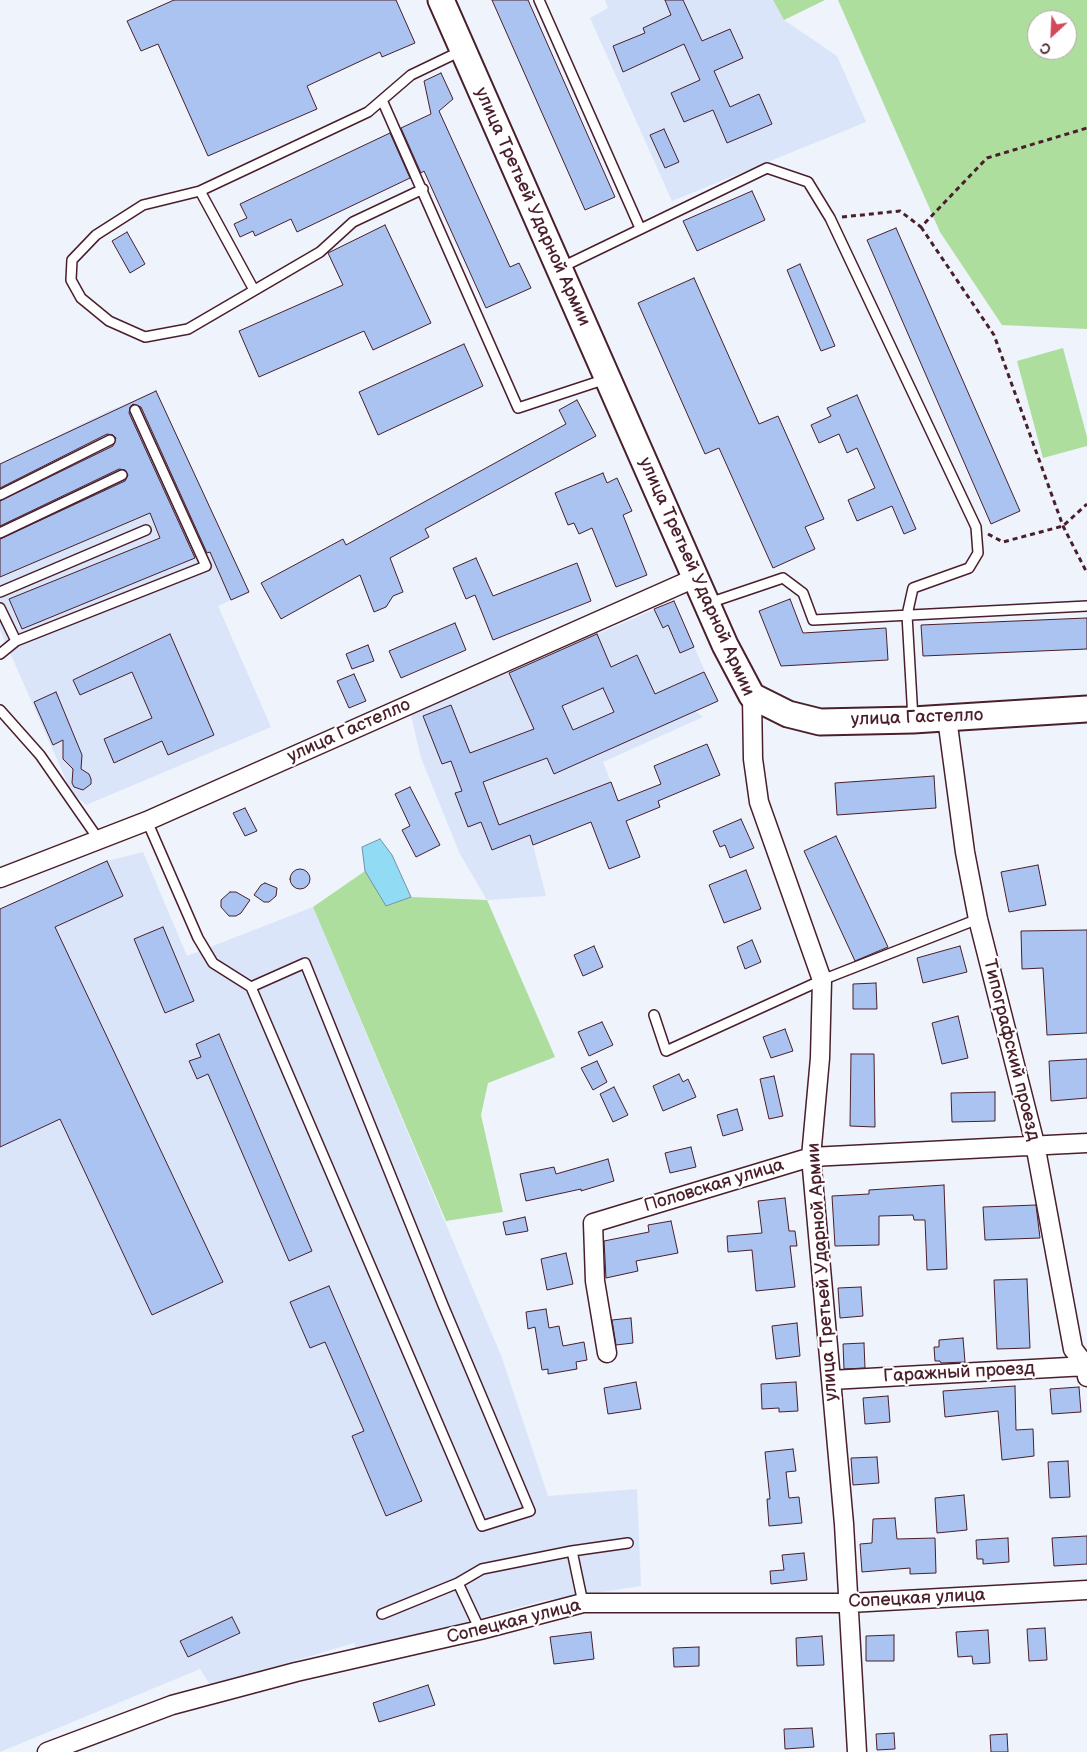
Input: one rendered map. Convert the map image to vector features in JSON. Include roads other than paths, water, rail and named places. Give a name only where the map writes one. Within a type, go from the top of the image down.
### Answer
[{"type":"main road","name":"улица Третьей Ударной Армии","points":[[441,0],[695,578],[752,696]]},
{"type":"main road","name":"улица Гастелло","points":[[752,696],[788,714],[820,722],[913,720],[1087,709]]},
{"type":"street","name":"улица Гастелло","points":[[0,878],[147,821],[695,578]]},
{"type":"street","name":"улица Третьей Ударной Армии","points":[[752,696],[752,759],[759,802],[822,980],[820,1058],[811,1157],[849,1603],[857,1752]]},
{"type":"street","name":"Типографский проезд","points":[[947,718],[965,852],[978,919],[1035,1144],[1073,1350],[1087,1370]]},
{"type":"street","name":"Половская улица","points":[[607,1353],[595,1281],[593,1223],[811,1157],[1035,1144],[1087,1143]]},
{"type":"street","name":"Гаражный проезд","points":[[831,1380],[1087,1370]]},
{"type":"street","name":"Сопецкая улица","points":[[47,1752],[172,1705],[296,1672],[480,1630],[583,1603],[849,1603],[1087,1590]]},
{"type":"lane","points":[[539,0],[640,228]]},
{"type":"lane","points":[[422,189],[353,222],[320,252],[188,329],[146,337],[109,321],[82,298],[71,280],[72,260],[96,235],[143,205],[200,191],[368,112],[411,75],[463,50]]},
{"type":"lane","points":[[382,100],[518,408],[608,379]]},
{"type":"lane","points":[[560,268],[767,168],[808,182],[830,218],[976,527],[978,553],[968,568],[913,588],[907,615],[913,720]]},
{"type":"lane","points":[[200,191],[254,290]]},
{"type":"lane","points":[[0,654],[16,641],[206,566],[135,410]]},
{"type":"lane","points":[[0,495],[110,440]]},
{"type":"lane","points":[[0,533],[122,475]]},
{"type":"lane","points":[[0,592],[146,530]]},
{"type":"lane","points":[[707,604],[783,578],[803,593],[813,620],[1087,606]]},
{"type":"lane","points":[[0,608],[16,641]]},
{"type":"lane","points":[[0,710],[40,755],[99,840]]},
{"type":"lane","points":[[147,821],[198,938],[213,963],[251,987],[482,1526],[530,1511],[443,1305],[305,963],[251,987]]},
{"type":"lane","points":[[654,1015],[666,1051],[822,980],[978,919]]},
{"type":"lane","points":[[382,1614],[458,1583],[482,1569],[572,1551],[628,1543]]},
{"type":"lane","points":[[572,1551],[583,1603]]},
{"type":"lane","points":[[458,1583],[480,1630]]},
{"type":"water","points":[[380,839],[392,855],[411,897],[386,906],[365,871],[362,847]]}]
